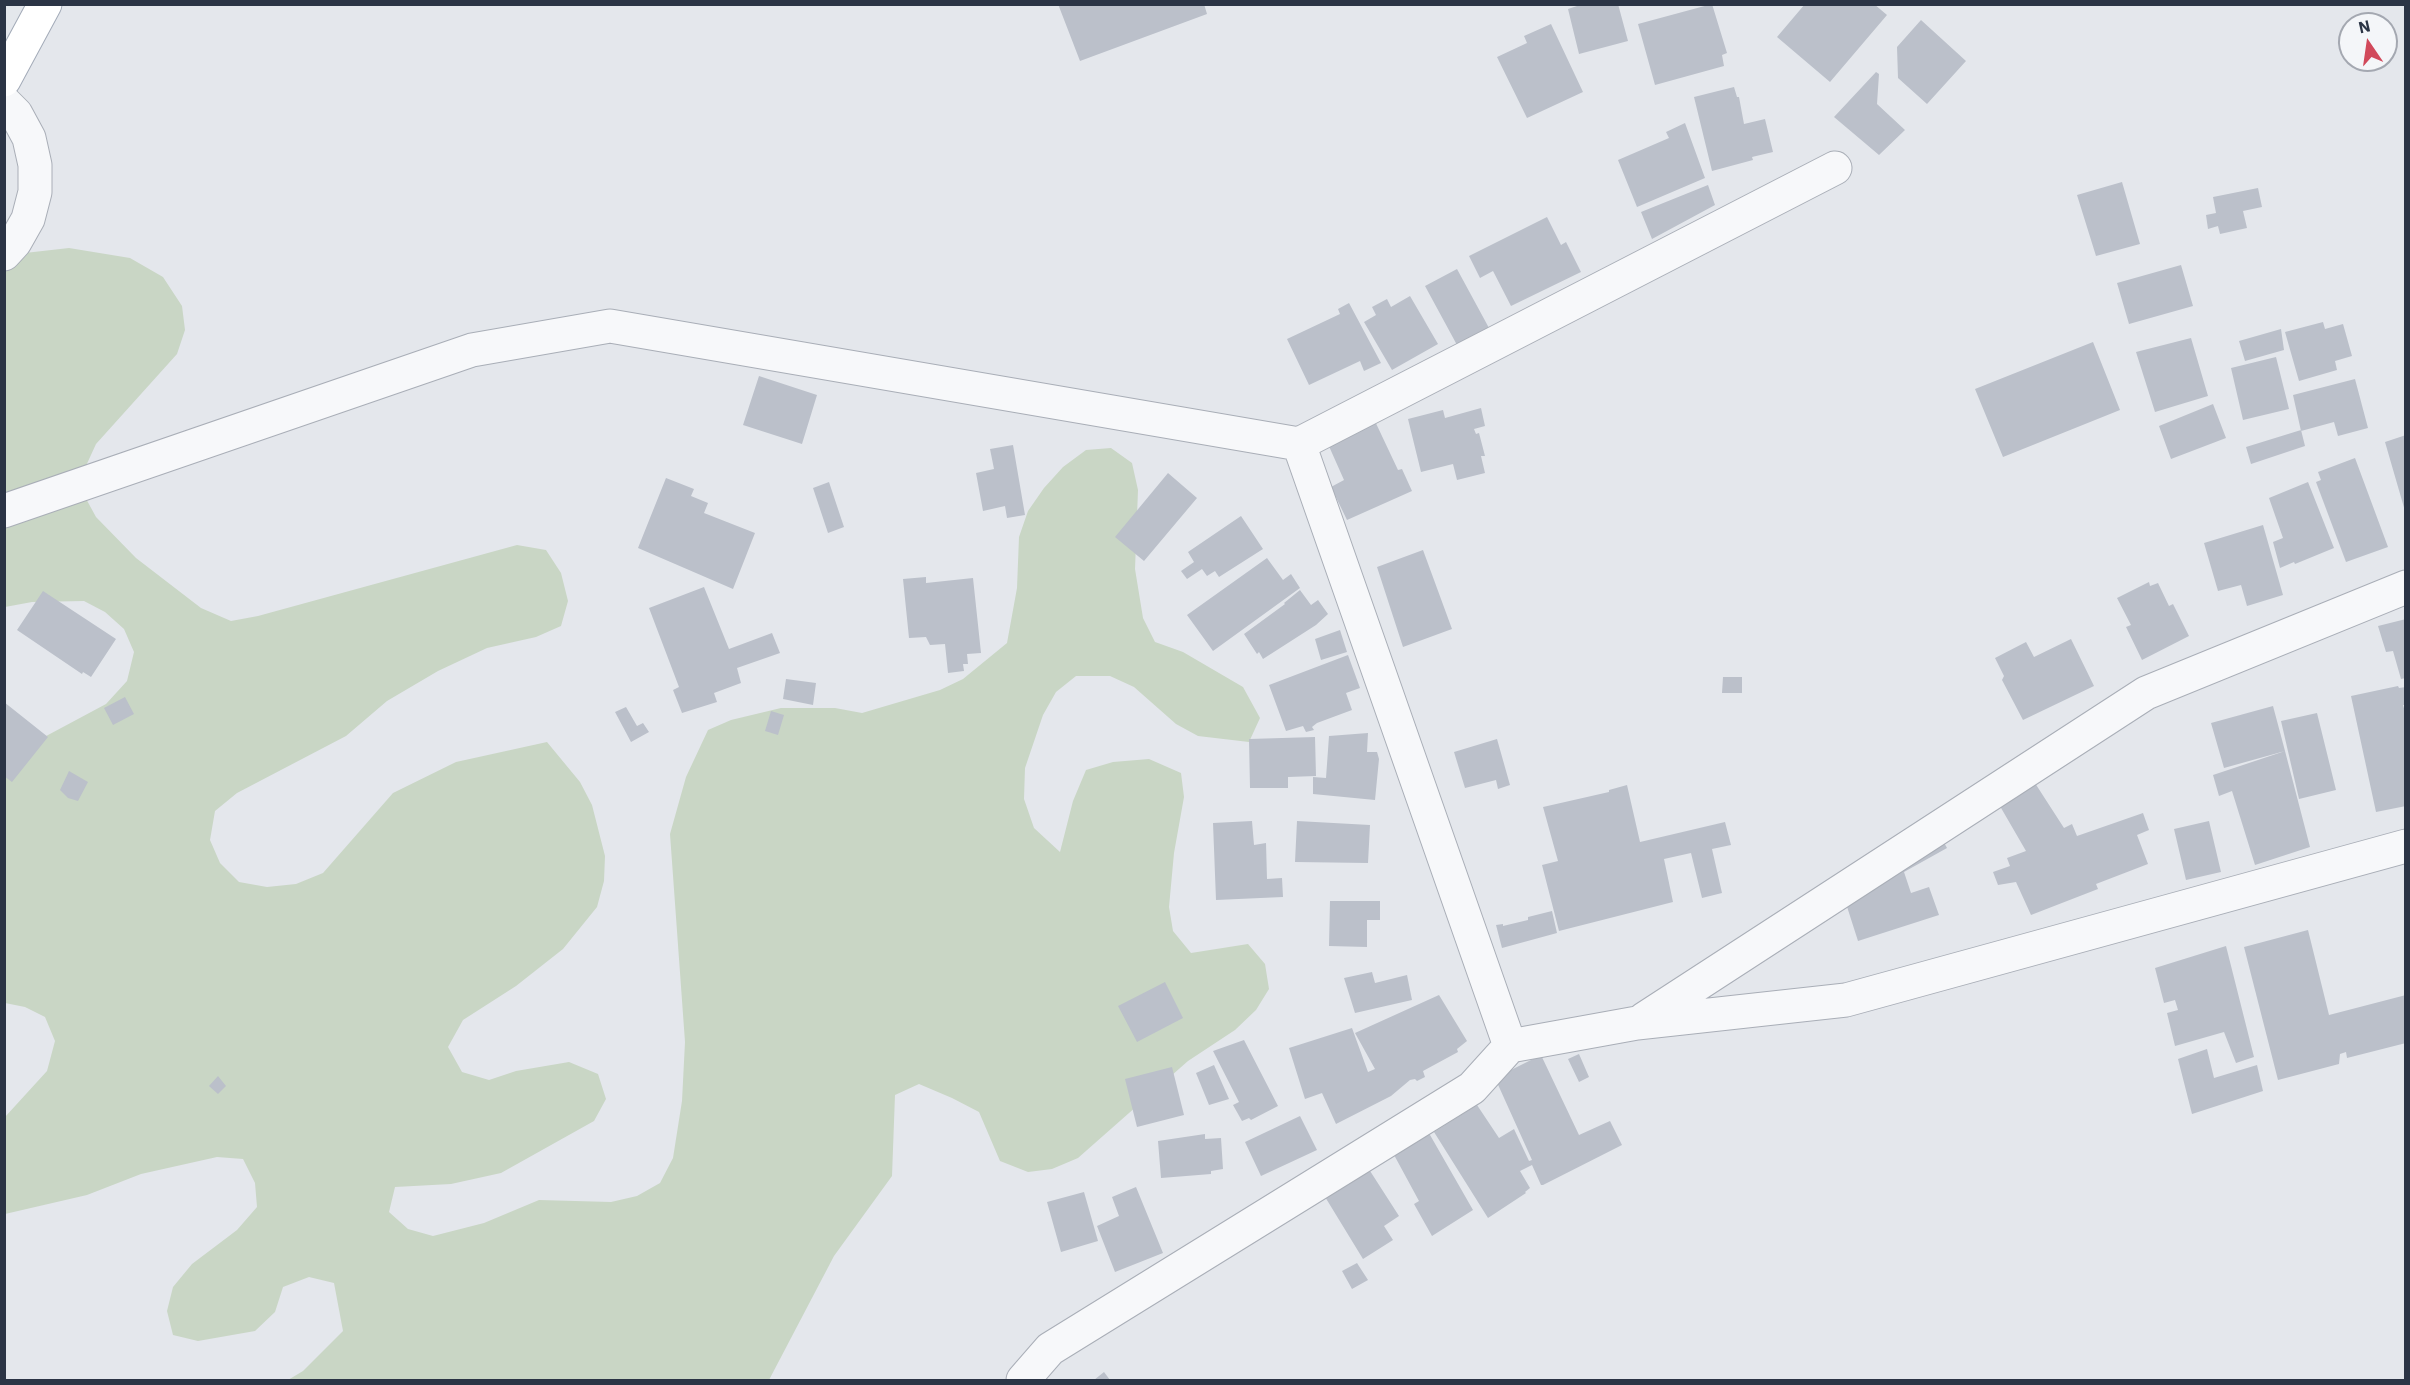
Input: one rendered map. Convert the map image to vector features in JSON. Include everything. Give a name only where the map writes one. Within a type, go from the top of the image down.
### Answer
[{"type":"main road","points":[[4,80],[45,4]]},
{"type":"street","points":[[4,102],[16,114],[29,138],[35,165],[35,192],[28,219],[15,242],[4,254]]},
{"type":"street","points":[[4,511],[472,350],[610,326],[1299,444],[1835,168]]},
{"type":"street","points":[[1299,444],[1510,1046]]},
{"type":"street","points":[[1637,1023],[2146,693],[2406,588]]},
{"type":"street","points":[[1023,1380],[1050,1349],[1472,1088],[1510,1046],[1637,1023],[1846,1000],[2406,846]]},
{"type":"green space","points":[[69,248],[130,258],[163,277],[182,306],[185,330],[177,354],[96,444],[85,468],[84,495],[96,517],[136,558],[201,608],[231,621],[258,616],[517,545],[546,550],[561,573],[568,601],[561,626],[536,637],[487,648],[438,671],[387,701],[346,736],[237,793],[215,811],[210,840],[220,863],[239,882],[267,887],[296,884],[323,873],[393,793],[456,762],[547,742],[580,782],[592,805],[605,856],[604,881],[597,907],[563,949],[516,986],[463,1020],[448,1047],[462,1072],[489,1080],[516,1071],[569,1062],[598,1074],[606,1099],[594,1121],[501,1173],[451,1184],[395,1187],[389,1212],[408,1229],[433,1236],[484,1223],[539,1200],[611,1202],[637,1196],[660,1183],[673,1158],[682,1101],[685,1042],[670,834],[686,777],[708,730],[731,720],[781,708],[835,708],[862,713],[940,690],[963,679],[1007,643],[1017,588],[1019,537],[1028,511],[1063,467],[1086,450],[1111,448],[1132,463],[1138,490],[1135,569],[1143,618],[1155,642],[1183,652],[1243,687],[1260,718],[1249,742],[1198,736],[1176,724],[1134,687],[1110,676],[1076,676],[1056,692],[1043,715],[1025,768],[1024,799],[1034,828],[1060,852],[1073,801],[1086,770],[1113,762],[1149,759],[1181,773],[1184,797],[1174,853],[1169,907],[1173,931],[1191,953],[1248,944],[1265,964],[1269,989],[1256,1010],[1235,1030],[1188,1061],[1078,1158],[1052,1169],[1028,1172],[1000,1161],[979,1112],[952,1098],[919,1084],[895,1095],[892,1176],[834,1256],[769,1380],[288,1380],[303,1371],[343,1331],[334,1283],[309,1277],[283,1287],[275,1312],[255,1331],[198,1341],[173,1335],[167,1311],[173,1287],[192,1264],[237,1230],[257,1207],[255,1183],[243,1159],[217,1157],[141,1174],[87,1195],[5,1214],[5,1117],[47,1071],[55,1041],[45,1017],[25,1007],[5,1003],[5,758],[106,704],[127,681],[134,652],[124,629],[105,612],[84,601],[32,602],[5,607],[4,264],[16,254]]},
{"type":"building","points":[[1058,4],[1204,4],[1207,14],[1080,61]]},
{"type":"building","points":[[1583,4],[1618,4],[1628,41],[1579,54],[1568,9]]},
{"type":"building","points":[[1712,4],[1727,53],[1722,55],[1724,66],[1655,85],[1638,24]]},
{"type":"building","points":[[1805,4],[1874,4],[1887,15],[1830,82],[1777,37]]},
{"type":"building","points":[[1921,20],[1966,61],[1927,104],[1898,78],[1897,47]]},
{"type":"building","points":[[1551,24],[1583,92],[1527,118],[1497,57],[1527,43],[1524,36]]},
{"type":"building","points":[[1876,72],[1879,74],[1877,104],[1905,130],[1879,155],[1834,117]]},
{"type":"building","points":[[1734,87],[1739,97],[1744,124],[1765,119],[1773,152],[1712,171],[1694,97]]},
{"type":"building","points":[[1685,123],[1705,178],[1637,207],[1618,160],[1669,138],[1666,132]]},
{"type":"building","points":[[2122,182],[2140,244],[2096,256],[2077,195]]},
{"type":"building","points":[[1708,185],[1715,205],[1652,239],[1641,212]]},
{"type":"building","points":[[2258,188],[2262,207],[2243,211],[2247,228],[2220,234],[2218,226],[2208,229],[2206,215],[2216,213],[2213,197]]},
{"type":"building","points":[[1547,217],[1561,245],[1566,242],[1581,272],[1511,306],[1493,271],[1480,278],[1469,256]]},
{"type":"building","points":[[2181,265],[2193,306],[2129,324],[2117,283]]},
{"type":"building","points":[[1457,269],[1489,328],[1457,345],[1425,286]]},
{"type":"building","points":[[1410,296],[1438,344],[1392,370],[1364,322],[1376,315],[1372,307],[1387,299],[1391,307]]},
{"type":"building","points":[[1349,303],[1381,363],[1364,371],[1360,361],[1309,385],[1287,339],[1340,314],[1338,309]]},
{"type":"building","points":[[2323,322],[2325,329],[2343,324],[2352,356],[2335,361],[2337,370],[2299,381],[2285,332]]},
{"type":"building","points":[[2281,329],[2284,350],[2245,361],[2239,341]]},
{"type":"building","points":[[2191,338],[2208,396],[2155,412],[2136,352]]},
{"type":"building","points":[[2093,342],[2120,410],[2003,457],[1975,389]]},
{"type":"building","points":[[2276,357],[2289,409],[2243,420],[2231,368]]},
{"type":"building","points":[[759,376],[817,395],[802,444],[743,425]]},
{"type":"building","points":[[2355,379],[2368,428],[2338,436],[2334,422],[2301,431],[2293,395]]},
{"type":"building","points":[[2213,404],[2226,438],[2171,459],[2159,426]]},
{"type":"building","points":[[1481,408],[1485,426],[1474,429],[1476,434],[1479,433],[1485,456],[1481,456],[1485,473],[1457,480],[1453,464],[1421,472],[1408,419],[1443,410],[1445,418]]},
{"type":"building","points":[[1373,417],[1398,470],[1402,469],[1412,491],[1347,520],[1331,487],[1344,480],[1324,435]]},
{"type":"building","points":[[2301,430],[2305,446],[2251,464],[2246,447]]},
{"type":"building","points":[[2406,435],[2406,510],[2405,511],[2385,442]]},
{"type":"building","points":[[1013,445],[1025,515],[1007,518],[1005,506],[983,511],[976,473],[994,469],[990,449]]},
{"type":"building","points":[[2355,458],[2388,547],[2346,562],[2316,482],[2321,480],[2318,472]]},
{"type":"building","points":[[1168,473],[1197,498],[1144,561],[1115,537]]},
{"type":"building","points":[[666,478],[694,489],[691,496],[708,503],[704,513],[755,533],[733,589],[638,548]]},
{"type":"building","points":[[829,482],[844,527],[828,533],[813,488]]},
{"type":"building","points":[[2308,482],[2334,548],[2280,568],[2273,542],[2283,538],[2269,498]]},
{"type":"building","points":[[1241,516],[1263,549],[1219,577],[1215,571],[1207,576],[1202,569],[1187,579],[1181,571],[1194,562],[1188,552]]},
{"type":"building","points":[[2263,525],[2283,595],[2247,606],[2241,585],[2218,591],[2204,543]]},
{"type":"building","points":[[1423,550],[1452,629],[1403,647],[1377,567]]},
{"type":"building","points":[[1267,558],[1283,580],[1291,574],[1300,588],[1213,651],[1187,615]]},
{"type":"building","points":[[926,577],[926,583],[973,578],[981,653],[967,654],[968,664],[963,664],[964,671],[948,673],[945,644],[930,645],[926,637],[909,638],[903,579]]},
{"type":"building","points":[[2149,582],[2150,586],[2158,583],[2169,606],[2173,604],[2189,636],[2142,660],[2126,627],[2131,625],[2117,598]]},
{"type":"building","points":[[704,587],[729,649],[772,633],[780,653],[737,668],[741,683],[714,693],[717,702],[682,713],[673,690],[679,687],[649,608]]},
{"type":"building","points":[[1300,590],[1311,605],[1318,600],[1328,614],[1316,625],[1263,659],[1244,634]]},
{"type":"building","points":[[43,591],[116,639],[91,677],[83,672],[82,674],[17,630]]},
{"type":"building","points":[[2406,619],[2406,678],[2401,679],[2393,651],[2386,652],[2378,626]]},
{"type":"building","points":[[1340,630],[1347,652],[1321,660],[1315,639]]},
{"type":"building","points":[[2071,639],[2094,686],[2023,720],[2002,680],[2004,676],[1995,658],[2026,642],[2034,657]]},
{"type":"building","points":[[1348,655],[1360,688],[1346,693],[1352,710],[1317,723],[1312,727],[1314,730],[1306,732],[1303,726],[1286,731],[1269,685]]},
{"type":"building","points":[[1723,677],[1742,677],[1742,693],[1722,693]]},
{"type":"building","points":[[786,679],[816,683],[813,705],[783,699]]},
{"type":"building","points":[[2398,686],[2399,688],[2406,687],[2406,705],[2403,705],[2406,715],[2406,806],[2376,812],[2351,696]]},
{"type":"building","points":[[125,697],[134,714],[113,725],[104,708]]},
{"type":"building","points":[[4,702],[48,737],[12,782],[4,776]]},
{"type":"building","points":[[2273,706],[2285,751],[2224,768],[2211,723]]},
{"type":"building","points":[[626,707],[637,726],[643,723],[649,732],[631,742],[615,712]]},
{"type":"building","points":[[771,711],[784,715],[778,735],[765,731]]},
{"type":"building","points":[[2317,713],[2336,790],[2299,799],[2281,721]]},
{"type":"building","points":[[1368,733],[1367,752],[1377,752],[1379,759],[1375,800],[1313,794],[1313,777],[1326,778],[1329,736]]},
{"type":"building","points":[[1315,737],[1316,776],[1288,777],[1288,788],[1250,788],[1249,739]]},
{"type":"building","points":[[1497,739],[1510,785],[1498,789],[1496,780],[1465,788],[1454,752]]},
{"type":"building","points":[[2285,751],[2310,847],[2255,865],[2232,791],[2219,796],[2213,775]]},
{"type":"building","points":[[69,771],[88,782],[78,801],[68,798],[60,790]]},
{"type":"building","points":[[2033,780],[2064,828],[2072,824],[2077,836],[2143,813],[2149,830],[2137,835],[2148,864],[2096,884],[2098,889],[2031,915],[2016,882],[1998,885],[1993,872],[2010,866],[2007,858],[2026,851],[1997,801]]},
{"type":"building","points":[[1627,785],[1640,842],[1725,822],[1731,845],[1712,849],[1722,893],[1702,898],[1691,853],[1664,859],[1673,902],[1559,931],[1542,865],[1558,861],[1543,807],[1609,792],[1609,790]]},
{"type":"building","points":[[1252,821],[1254,845],[1266,843],[1267,879],[1282,878],[1283,897],[1216,900],[1213,823]]},
{"type":"building","points":[[1297,821],[1370,825],[1368,863],[1295,862]]},
{"type":"building","points":[[2209,821],[2221,872],[2186,880],[2174,829]]},
{"type":"building","points":[[1934,824],[1947,848],[1904,872],[1911,893],[1929,887],[1939,915],[1858,941],[1842,891]]},
{"type":"building","points":[[1330,901],[1380,901],[1380,920],[1367,920],[1367,947],[1329,946]]},
{"type":"building","points":[[1552,911],[1557,933],[1502,948],[1496,925],[1503,924],[1503,926],[1528,920],[1528,917]]},
{"type":"building","points":[[2308,930],[2329,1015],[2406,995],[2406,1043],[2347,1058],[2346,1052],[2340,1054],[2339,1064],[2278,1080],[2244,947]]},
{"type":"building","points":[[2226,946],[2254,1057],[2236,1063],[2224,1032],[2175,1046],[2167,1013],[2178,1010],[2175,1000],[2164,1003],[2155,968]]},
{"type":"building","points":[[1372,972],[1375,983],[1407,975],[1412,1000],[1355,1013],[1344,978]]},
{"type":"building","points":[[1165,982],[1183,1018],[1137,1042],[1118,1006]]},
{"type":"building","points":[[1439,995],[1467,1041],[1457,1049],[1458,1052],[1423,1071],[1425,1077],[1417,1081],[1410,1080],[1391,1096],[1336,1124],[1322,1093],[1305,1099],[1289,1048],[1352,1028],[1368,1072],[1375,1069],[1355,1033]]},
{"type":"building","points":[[1244,1040],[1278,1106],[1251,1120],[1249,1118],[1242,1121],[1233,1105],[1239,1102],[1213,1051]]},
{"type":"building","points":[[2207,1049],[2214,1078],[2257,1065],[2263,1091],[2192,1114],[2178,1059]]},
{"type":"building","points":[[1579,1054],[1589,1077],[1579,1082],[1568,1059]]},
{"type":"building","points":[[1541,1055],[1579,1135],[1610,1121],[1622,1145],[1543,1185],[1532,1165],[1520,1171],[1530,1188],[1488,1218],[1434,1132],[1477,1105],[1499,1138],[1514,1129],[1529,1161],[1532,1160],[1495,1078]]},
{"type":"building","points":[[1214,1065],[1229,1099],[1209,1105],[1196,1073]]},
{"type":"building","points":[[1172,1067],[1184,1115],[1137,1127],[1125,1079]]},
{"type":"building","points":[[218,1076],[226,1086],[218,1094],[209,1086]]},
{"type":"building","points":[[1300,1116],[1317,1150],[1261,1176],[1245,1142]]},
{"type":"building","points":[[1422,1121],[1473,1210],[1432,1236],[1414,1204],[1419,1201],[1387,1142]]},
{"type":"building","points":[[1205,1134],[1205,1139],[1221,1138],[1223,1169],[1211,1171],[1211,1174],[1161,1178],[1158,1141]]},
{"type":"building","points":[[1363,1160],[1399,1216],[1384,1226],[1393,1240],[1363,1259],[1319,1187]]},
{"type":"building","points":[[1136,1187],[1163,1253],[1115,1272],[1097,1226],[1119,1216],[1112,1197]]},
{"type":"building","points":[[1084,1192],[1098,1241],[1061,1252],[1047,1202]]},
{"type":"building","points":[[1357,1263],[1368,1280],[1352,1289],[1342,1271]]},
{"type":"building","points":[[1104,1372],[1110,1380],[1094,1380]]}]
